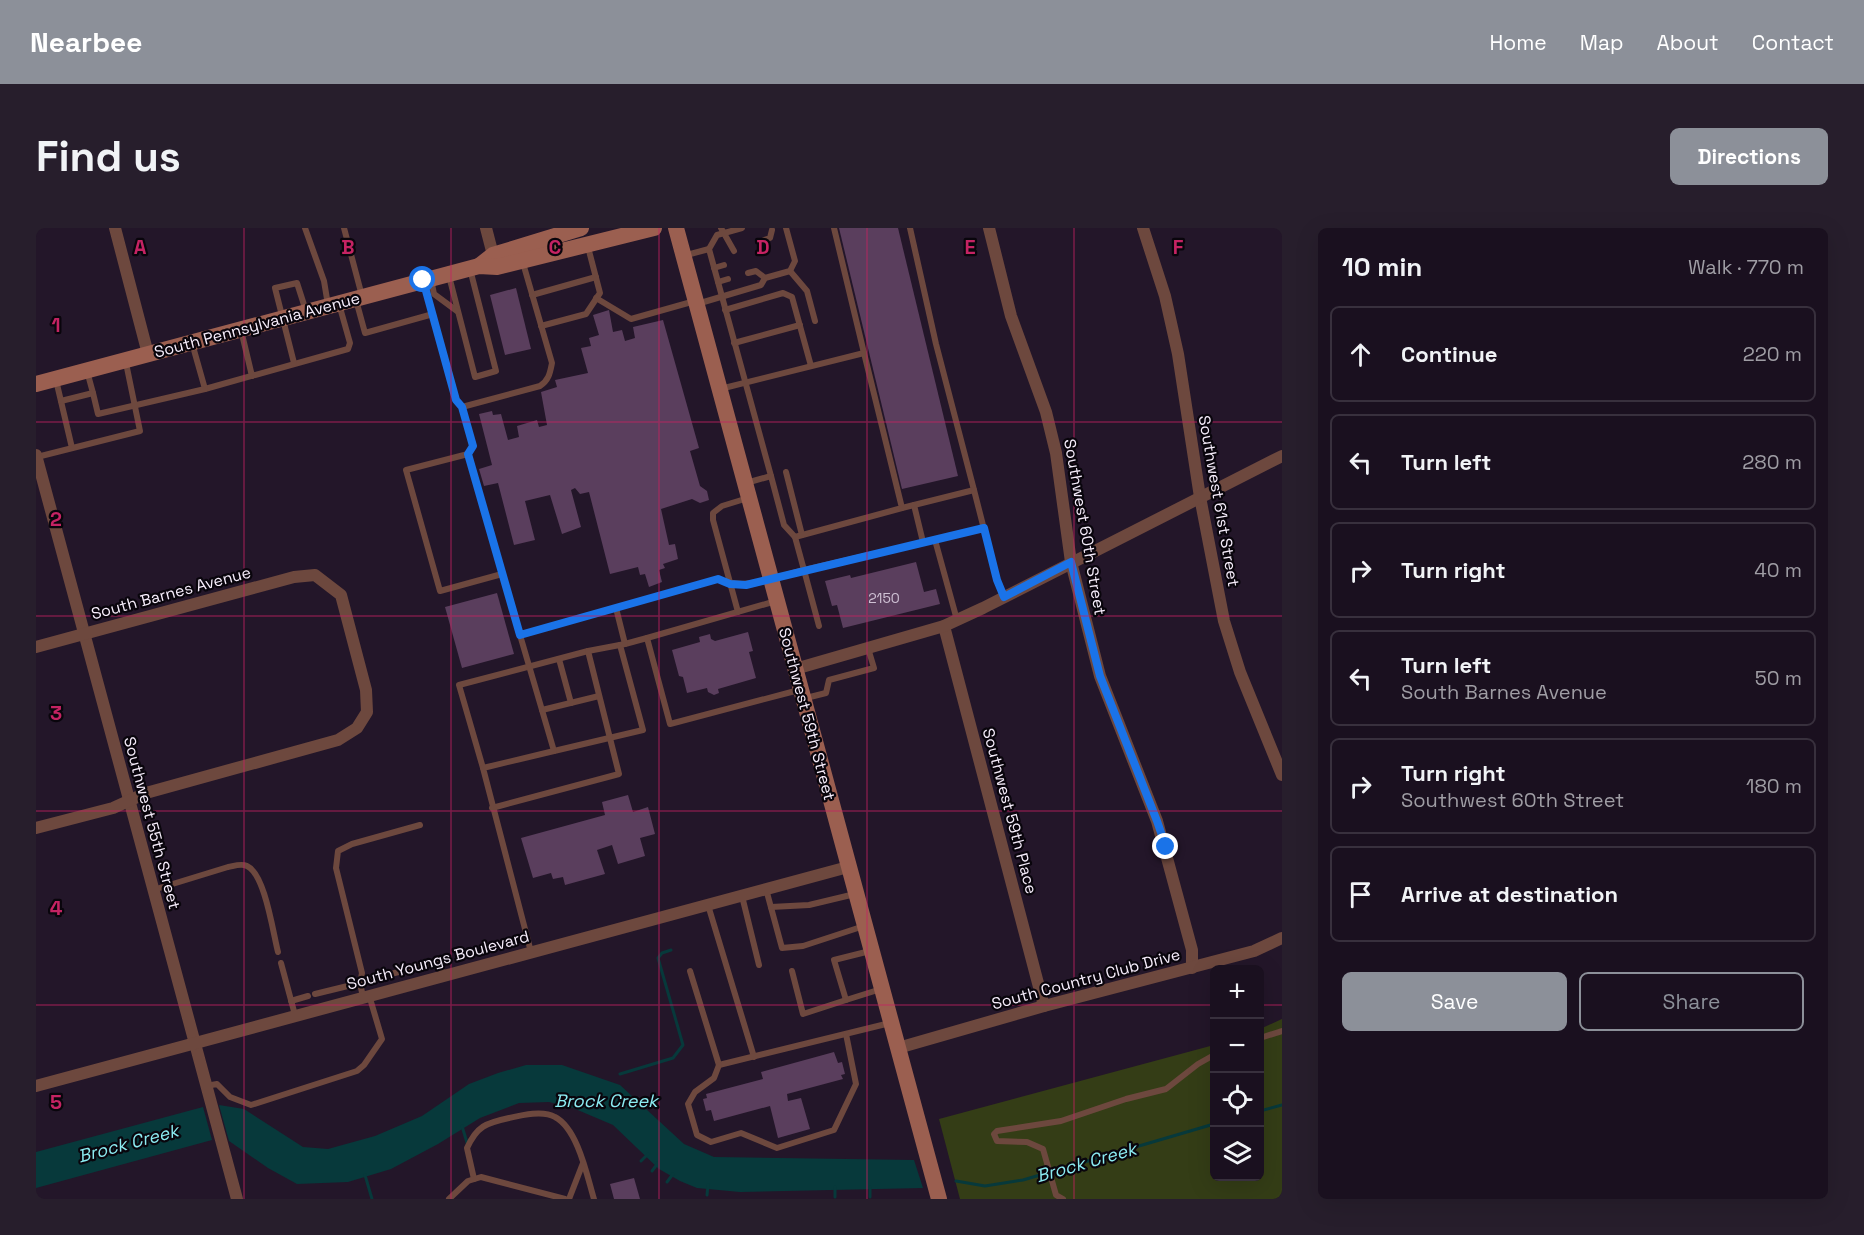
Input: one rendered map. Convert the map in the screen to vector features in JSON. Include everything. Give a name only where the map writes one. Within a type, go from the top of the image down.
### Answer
[{"type":"main road","name":"South Pennsylvania Avenue","points":[[474,267],[493,255],[581,228]]},
{"type":"main road","name":"South Pennsylvania Avenue","points":[[36,384],[474,267],[497,267],[654,228]]},
{"type":"main road","name":"Southwest 59th Street","points":[[676,228],[939,1199]]},
{"type":"street","points":[[115,228],[148,354]]},
{"type":"street","points":[[486,228],[493,255]]},
{"type":"street","name":"Southwest 60th Street","points":[[989,228],[1011,316],[1046,412],[1056,453],[1071,562],[1100,676],[1166,847],[1192,950],[1192,968]]},
{"type":"street","name":"Southwest 61st Street","points":[[1143,228],[1165,296],[1178,354],[1200,497],[1224,621],[1240,672],[1282,775]]},
{"type":"street","name":"Southwest 55th Street","points":[[36,456],[237,1199]]},
{"type":"street","points":[[795,669],[944,626],[1282,456]]},
{"type":"street","name":"South Barnes Avenue","points":[[36,647],[294,577],[315,574],[341,595],[364,676],[366,712],[357,728],[338,740],[146,793],[129,800]]},
{"type":"street","name":"Southwest 59th Place","points":[[944,626],[1044,1006]]},
{"type":"street","points":[[36,828],[113,808],[129,800]]},
{"type":"street","name":"South Youngs Boulevard","points":[[36,1086],[848,867]]},
{"type":"street","name":"South Country Club Drive","points":[[898,1048],[1044,1006],[1254,951],[1282,938]]},
{"type":"lane","points":[[87,370],[98,414],[205,389],[348,349],[350,347],[305,228]]},
{"type":"lane","points":[[344,228],[365,333],[433,314]]},
{"type":"lane","points":[[741,228],[722,231],[709,249],[784,525],[798,536]]},
{"type":"lane","points":[[764,240],[770,238],[772,229],[780,228]]},
{"type":"lane","points":[[596,298],[631,319],[761,285],[765,278],[790,271],[795,261],[786,228]]},
{"type":"lane","points":[[834,228],[902,508]]},
{"type":"lane","points":[[910,228],[936,344],[997,580],[1004,597]]},
{"type":"lane","points":[[722,231],[734,250],[741,246]]},
{"type":"lane","points":[[541,326],[586,314],[600,293],[587,246]]},
{"type":"lane","points":[[683,256],[709,249]]},
{"type":"lane","points":[[462,407],[540,386],[551,372],[552,363],[523,261]]},
{"type":"lane","points":[[714,268],[724,265]]},
{"type":"lane","points":[[448,274],[475,377],[496,371],[474,267]]},
{"type":"lane","points":[[748,273],[756,271],[765,278]]},
{"type":"lane","points":[[790,271],[807,291],[814,321]]},
{"type":"lane","points":[[532,295],[596,277]]},
{"type":"lane","points":[[718,282],[728,279]]},
{"type":"lane","points":[[427,280],[434,294],[458,311]]},
{"type":"lane","points":[[427,280],[433,314],[456,400],[462,407],[473,446],[468,454],[406,470],[440,591],[502,574]]},
{"type":"lane","points":[[294,363],[275,288],[297,283],[307,312]]},
{"type":"lane","points":[[725,310],[787,293],[792,297],[811,366]]},
{"type":"lane","points":[[734,343],[800,325]]},
{"type":"lane","points":[[241,329],[252,376]]},
{"type":"lane","points":[[192,342],[205,389]]},
{"type":"lane","points":[[720,389],[864,353]]},
{"type":"lane","points":[[36,456],[140,431],[126,360]]},
{"type":"lane","points":[[56,379],[72,448]]},
{"type":"lane","points":[[61,401],[93,393]]},
{"type":"lane","points":[[468,454],[554,751]]},
{"type":"lane","points":[[786,472],[804,570],[819,626]]},
{"type":"lane","points":[[738,612],[712,520],[713,513],[771,476]]},
{"type":"lane","points":[[798,536],[974,490]]},
{"type":"lane","points":[[914,505],[923,542]]},
{"type":"lane","points":[[520,635],[718,579],[730,584],[746,585],[984,528]]},
{"type":"lane","points":[[935,540],[957,620]]},
{"type":"lane","points":[[531,952],[459,685],[588,651],[622,645],[777,600]]},
{"type":"lane","points":[[483,768],[643,730],[622,645],[616,608]]},
{"type":"lane","points":[[647,638],[670,724],[802,694],[826,693],[829,680],[873,668],[868,648]]},
{"type":"lane","points":[[492,808],[619,774],[588,651]]},
{"type":"lane","points":[[559,659],[571,704]]},
{"type":"lane","points":[[542,710],[599,696]]},
{"type":"lane","points":[[206,1086],[217,1084],[230,1097],[251,1105],[357,1071],[364,1065],[382,1039],[360,983],[363,973],[336,868],[338,851],[352,844],[420,825]]},
{"type":"lane","points":[[153,890],[228,867],[247,866],[255,873],[261,884],[278,952]]},
{"type":"lane","points":[[766,889],[782,948],[803,946],[864,926]]},
{"type":"lane","points":[[771,907],[809,905],[856,894]]},
{"type":"lane","points":[[742,895],[759,965]]},
{"type":"lane","points":[[708,904],[754,1057]]},
{"type":"lane","points":[[846,1000],[834,960],[871,950]]},
{"type":"lane","points":[[391,974],[439,961],[443,975]]},
{"type":"lane","points":[[281,963],[295,1015]]},
{"type":"lane","points":[[690,971],[719,1065],[714,1078],[695,1092],[688,1104],[697,1135],[711,1142],[741,1133],[777,1148],[834,1130],[856,1084],[846,1034]]},
{"type":"lane","points":[[792,971],[803,1014],[882,989]]},
{"type":"lane","points":[[291,1001],[383,977]]},
{"type":"lane","points":[[719,1065],[891,1023]]},
{"type":"lane","points":[[1264,1037],[1282,1031]]},
{"type":"lane","points":[[1063,1199],[1056,1195],[1043,1149],[1028,1142],[997,1142],[994,1134],[1001,1129],[1061,1121],[1126,1099],[1166,1089],[1210,1058]]},
{"type":"lane","points":[[474,1179],[467,1148],[477,1129],[491,1122],[522,1115],[555,1116],[570,1130],[594,1199]]},
{"type":"lane","points":[[1027,1127],[1023,1136],[1028,1142]]},
{"type":"lane","points":[[449,1199],[468,1181],[481,1177],[567,1199],[583,1163]]},
{"type":"shaded area","points":[[1282,1019],[1282,1199],[960,1199],[939,1119],[1210,1046],[1210,1181],[1264,1181],[1264,1027]]},
{"type":"water","name":"Brock Creek","points":[[526,1065],[562,1065],[620,1085],[684,1144],[714,1157],[914,1160],[923,1188],[740,1192],[697,1188],[659,1169],[613,1125],[573,1108],[549,1102],[519,1103],[480,1118],[391,1169],[348,1182],[297,1184],[268,1168],[229,1141],[219,1105],[244,1109],[303,1147],[328,1149],[375,1136],[422,1116],[469,1084]]},
{"type":"water","name":"Brock Creek","points":[[203,1107],[212,1140],[36,1188],[36,1152]]},
{"type":"building","points":[[839,228],[898,228],[958,476],[902,489]]},
{"type":"building","points":[[516,288],[531,349],[505,355],[490,295]]},
{"type":"building","points":[[609,310],[613,332],[622,330],[625,341],[635,338],[633,327],[663,320],[699,448],[690,451],[700,486],[707,491],[709,500],[700,503],[692,499],[661,509],[669,545],[675,544],[678,559],[663,564],[665,568],[659,570],[662,582],[649,587],[645,574],[640,575],[638,567],[610,574],[589,492],[580,494],[575,488],[571,490],[581,527],[562,534],[550,495],[525,501],[535,540],[514,545],[498,483],[484,486],[479,469],[492,465],[479,414],[492,411],[493,415],[501,414],[508,440],[519,437],[517,426],[537,420],[539,427],[547,425],[541,392],[557,387],[555,380],[588,373],[581,348],[591,346],[589,338],[599,335],[593,315]]},
{"type":"building","points":[[916,562],[924,592],[936,589],[940,604],[843,628],[837,605],[832,606],[825,581],[850,575],[851,578]]},
{"type":"building","points":[[497,593],[514,654],[462,668],[445,607]]},
{"type":"building","points":[[748,632],[753,651],[749,652],[756,678],[718,689],[719,693],[714,695],[708,692],[707,688],[687,693],[683,677],[679,676],[672,650],[700,642],[699,637],[710,634],[711,639],[715,641]]},
{"type":"building","points":[[628,795],[633,812],[648,807],[655,834],[640,838],[645,856],[618,864],[612,845],[597,850],[605,874],[565,885],[563,877],[553,879],[551,873],[533,878],[521,838],[605,815],[602,802]]},
{"type":"building","points":[[834,1052],[838,1063],[842,1062],[845,1074],[841,1075],[843,1079],[787,1094],[788,1101],[801,1098],[810,1129],[778,1138],[770,1106],[714,1121],[711,1110],[706,1111],[703,1099],[707,1098],[706,1094],[763,1079],[761,1072]]},
{"type":"building","points":[[634,1178],[640,1199],[614,1199],[610,1184]]},
{"type":"waterway","points":[[620,1074],[673,1058],[683,1045],[658,958],[662,953],[671,950]]},
{"type":"waterway","name":"Brock Creek","points":[[1264,1110],[1282,1105]]},
{"type":"waterway","name":"Brock Creek","points":[[956,1181],[985,1186],[1023,1180],[1210,1125]]},
{"type":"waterway","points":[[462,1126],[468,1146]]},
{"type":"waterway","points":[[641,1161],[648,1154]]},
{"type":"waterway","points":[[652,1171],[658,1163]]},
{"type":"waterway","points":[[667,1182],[673,1174]]},
{"type":"waterway","points":[[365,1175],[372,1199]]},
{"type":"waterway","points":[[707,1195],[708,1185]]},
{"type":"waterway","points":[[835,1187],[835,1197]]},
{"type":"waterway","points":[[870,1187],[870,1197]]},
{"type":"route","points":[[423,280],[456,400],[462,407],[473,446],[468,454],[520,635],[718,579],[730,584],[746,585],[984,528],[997,580],[1004,597],[1071,562],[1100,676],[1166,847]]}]
